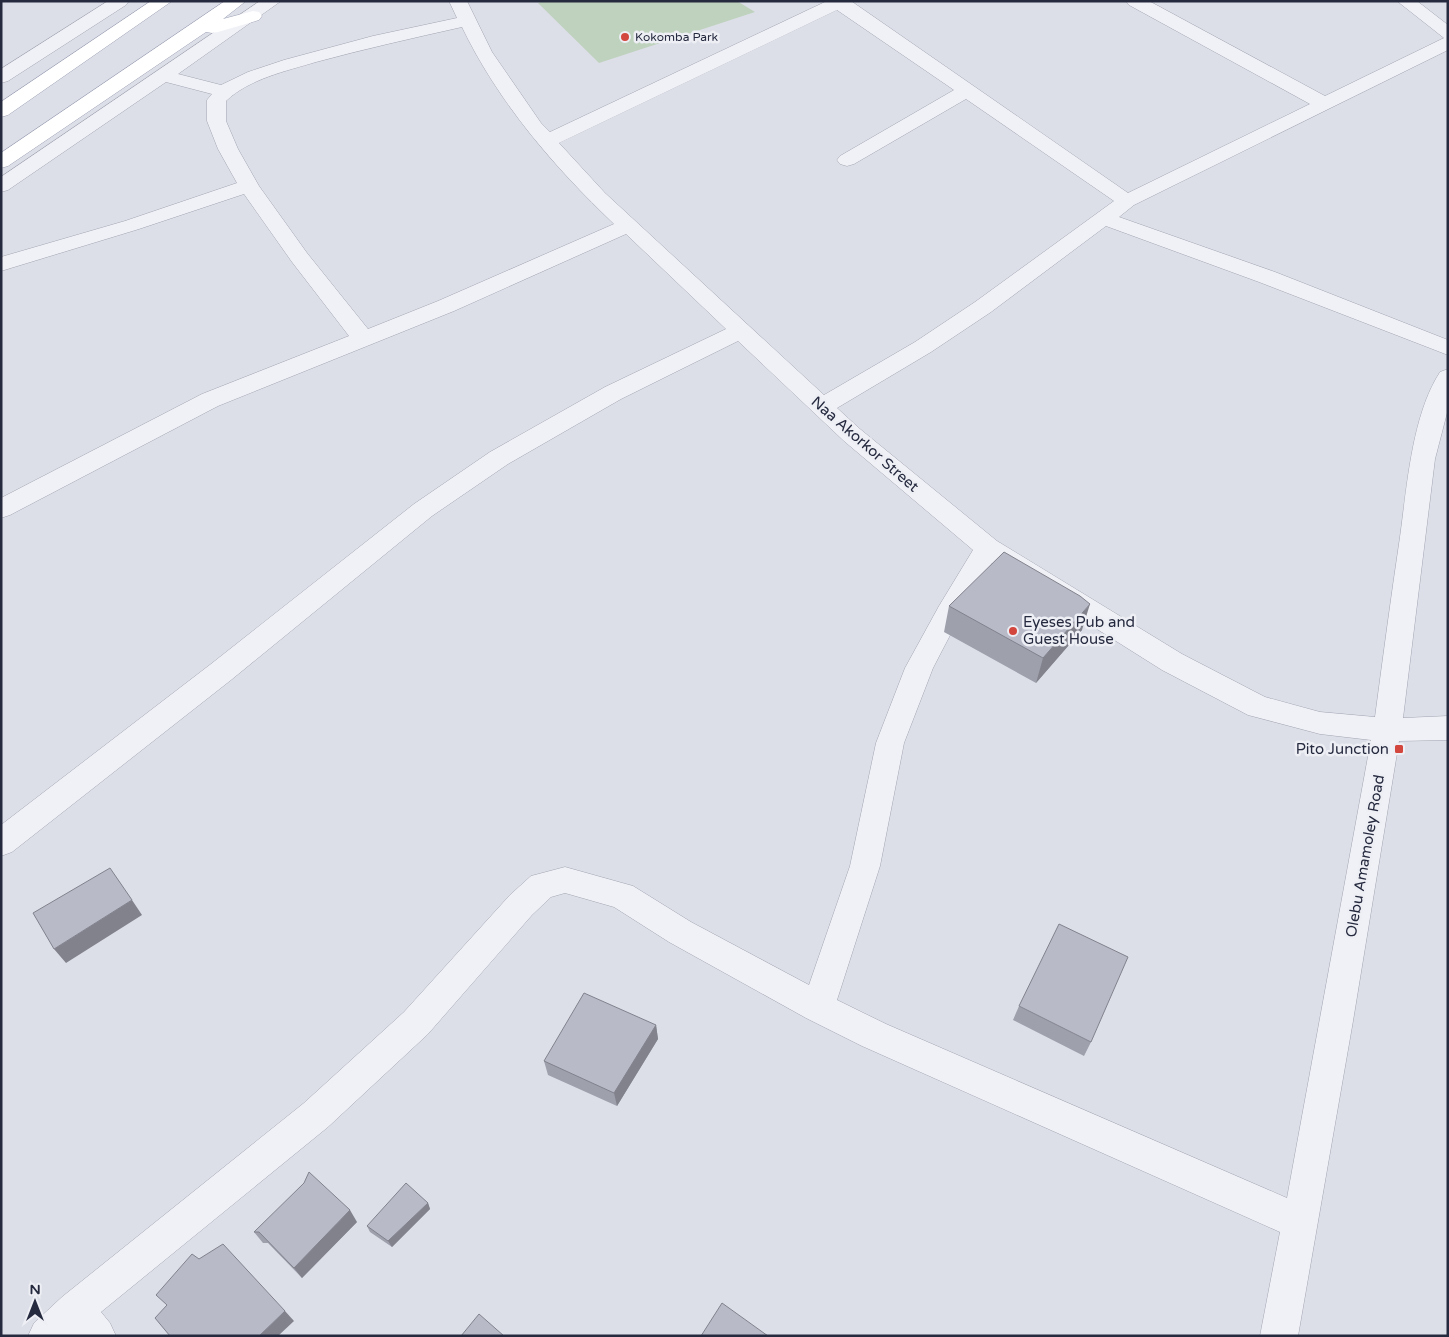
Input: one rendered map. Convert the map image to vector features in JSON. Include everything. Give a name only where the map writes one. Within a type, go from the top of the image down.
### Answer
[{"type":"main road","points":[[1,111],[164,1]]},
{"type":"main road","points":[[1,162],[72,112],[190,35],[237,1]]},
{"type":"main road","points":[[190,35],[253,16]]},
{"type":"street","points":[[1,77],[120,1]]},
{"type":"street","points":[[1,186],[253,16],[272,1]]},
{"type":"street","points":[[1135,1],[1325,104]]},
{"type":"street","points":[[1406,1],[1448,34]]},
{"type":"street","points":[[547,141],[841,2],[966,91],[1127,201]]},
{"type":"street","points":[[363,338],[276,228],[220,135],[214,110],[216,100],[223,91],[252,77],[462,11]]},
{"type":"street","name":"Naa Akorkor Street","points":[[462,11],[483,52],[534,127],[598,197],[821,407],[988,548],[1172,662],[1258,707],[1320,723],[1387,730],[1448,728]]},
{"type":"street","points":[[821,407],[923,347],[983,307],[1051,255],[1127,201],[1448,43]]},
{"type":"street","points":[[164,76],[223,91]]},
{"type":"street","points":[[848,160],[966,91]]},
{"type":"street","points":[[1,264],[124,227],[250,185]]},
{"type":"street","points":[[1103,218],[1267,277],[1448,348]]},
{"type":"street","points":[[1,508],[210,400],[446,306],[629,225]]},
{"type":"street","points":[[1,843],[221,672],[423,510],[492,463],[614,393],[741,331]]},
{"type":"street","name":"Olebu Amamoley Road","points":[[1279,1336],[1339,1012],[1387,730],[1423,459],[1435,411],[1448,377]]},
{"type":"street","points":[[818,1007],[865,866],[890,743],[919,668],[948,613],[988,548]]},
{"type":"street","points":[[47,1336],[86,1323],[188,1220],[316,1114],[409,1030],[521,905],[542,886],[565,880],[622,896],[680,932],[818,1007],[874,1035],[1300,1222]]},
{"type":"green space","name":"Kokomba Park","points":[[544,1],[737,1],[755,12],[599,63],[538,3]]},
{"type":"building","points":[[1004,552],[1080,596],[1090,604],[1043,658],[949,606]]},
{"type":"building","points":[[110,868],[132,900],[54,949],[33,913]]},
{"type":"building","points":[[1059,924],[1128,957],[1091,1042],[1019,1006]]},
{"type":"building","points":[[584,993],[656,1025],[614,1093],[544,1061]]},
{"type":"building","points":[[309,1172],[350,1210],[294,1268],[259,1232],[254,1232],[304,1183]]},
{"type":"building","points":[[406,1183],[428,1203],[388,1241],[367,1226]]},
{"type":"building","points":[[223,1244],[285,1311],[259,1336],[170,1336],[155,1318],[167,1305],[156,1295],[192,1254],[199,1259]]},
{"type":"building","points":[[722,1303],[768,1336],[701,1336]]},
{"type":"building","points":[[479,1314],[504,1336],[461,1336]]},
{"type":"place","name":"Kokomba Park","points":[[625,37]]},
{"type":"place","name":"Eyeses Pub and Guest House","points":[[1013,631]]},
{"type":"place","name":"Pito Junction","points":[[1399,749]]}]
